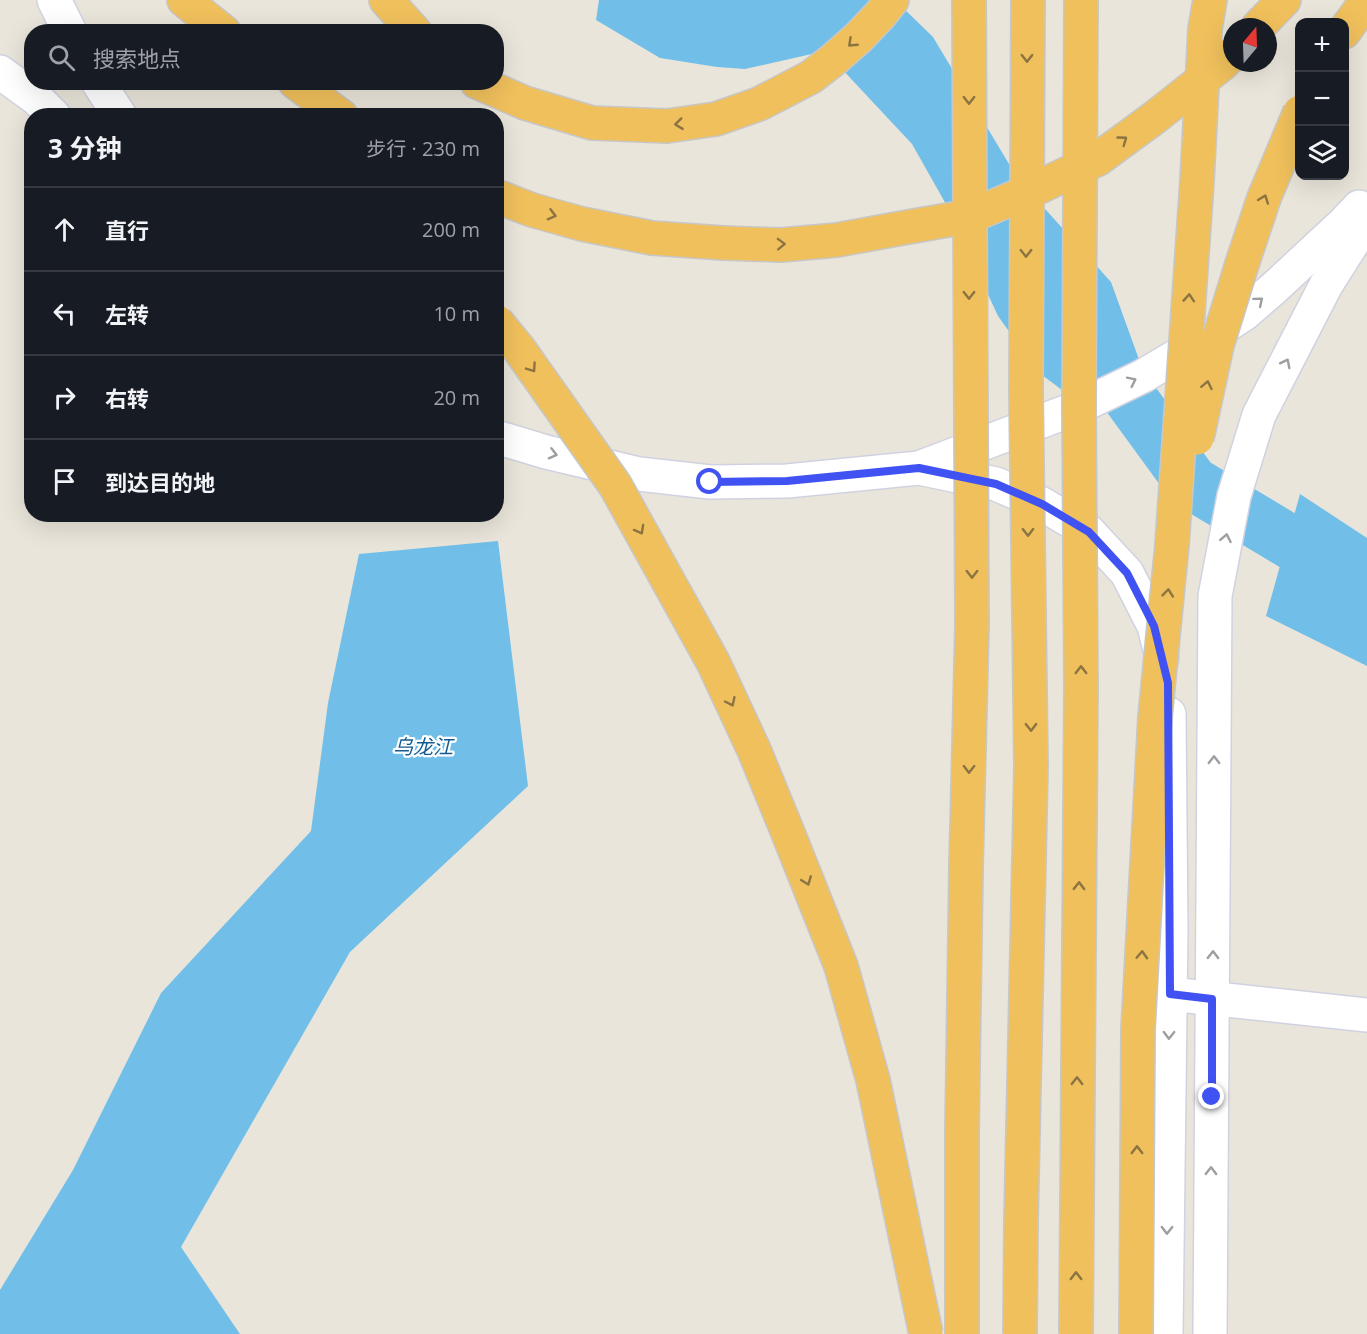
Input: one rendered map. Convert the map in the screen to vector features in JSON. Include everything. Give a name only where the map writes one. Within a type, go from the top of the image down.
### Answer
[{"type":"highway","points":[[184,0],[214,24]]},
{"type":"highway","points":[[386,0],[408,24]]},
{"type":"highway","points":[[495,90],[525,103],[592,123],[667,126],[716,119],[759,104],[812,77],[858,38],[892,0]]},
{"type":"highway","points":[[962,1334],[964,1052],[972,625],[969,0]]},
{"type":"highway","points":[[1020,1334],[1031,767],[1026,390],[1028,0]]},
{"type":"highway","points":[[1076,1334],[1081,687],[1079,407],[1081,0]]},
{"type":"highway","points":[[1267,18],[1284,0]]},
{"type":"highway","points":[[1349,25],[1367,0]]},
{"type":"highway","points":[[1136,1334],[1138,1029],[1155,717],[1172,545],[1197,181],[1206,10]]},
{"type":"highway","points":[[504,199],[532,210],[582,224],[652,238],[723,243],[781,245],[837,240],[971,216],[1098,159],[1223,63]]},
{"type":"highway","points":[[289,90],[306,108]]},
{"type":"highway","points":[[306,90],[330,108]]},
{"type":"highway","points":[[1172,545],[1217,345],[1264,198],[1295,122]]},
{"type":"highway","points":[[504,331],[615,485],[713,662],[758,760],[841,966],[873,1080],[926,1334]]},
{"type":"main road","points":[[54,0],[66,24]]},
{"type":"main road","points":[[0,72],[24,90]]},
{"type":"main road","points":[[25,90],[46,108]]},
{"type":"main road","points":[[103,90],[115,108]]},
{"type":"main road","points":[[504,440],[546,453],[639,474],[710,482],[787,481],[919,468],[1079,407],[1143,376],[1212,335],[1244,314],[1273,289],[1367,199]]},
{"type":"main road","points":[[1210,1334],[1215,596],[1234,496],[1259,415],[1326,285],[1367,220]]},
{"type":"main road","points":[[919,468],[996,484],[1042,504],[1089,532],[1127,573],[1154,626],[1168,683],[1170,994],[1166,1334]]},
{"type":"main road","points":[[1170,994],[1367,1015]]},
{"type":"water","points":[[599,0],[895,0],[933,37],[1018,179],[1111,282],[1141,365],[1090,411],[1038,372],[998,316],[947,206],[912,144],[825,51],[745,69],[660,58],[596,20]]},
{"type":"water","points":[[1300,494],[1367,538],[1367,666],[1266,616]]},
{"type":"water","name":"乌龙江","points":[[498,541],[528,786],[350,952],[181,1247],[240,1334],[0,1334],[0,1290],[73,1170],[161,993],[311,831],[328,703],[359,554]]},
{"type":"waterway","points":[[1087,339],[1192,483],[1367,588]]},
{"type":"route","points":[[710,482],[787,481],[919,468],[996,484],[1042,504],[1089,532],[1127,573],[1154,626],[1168,683],[1170,994],[1212,999],[1212,1097]]}]
